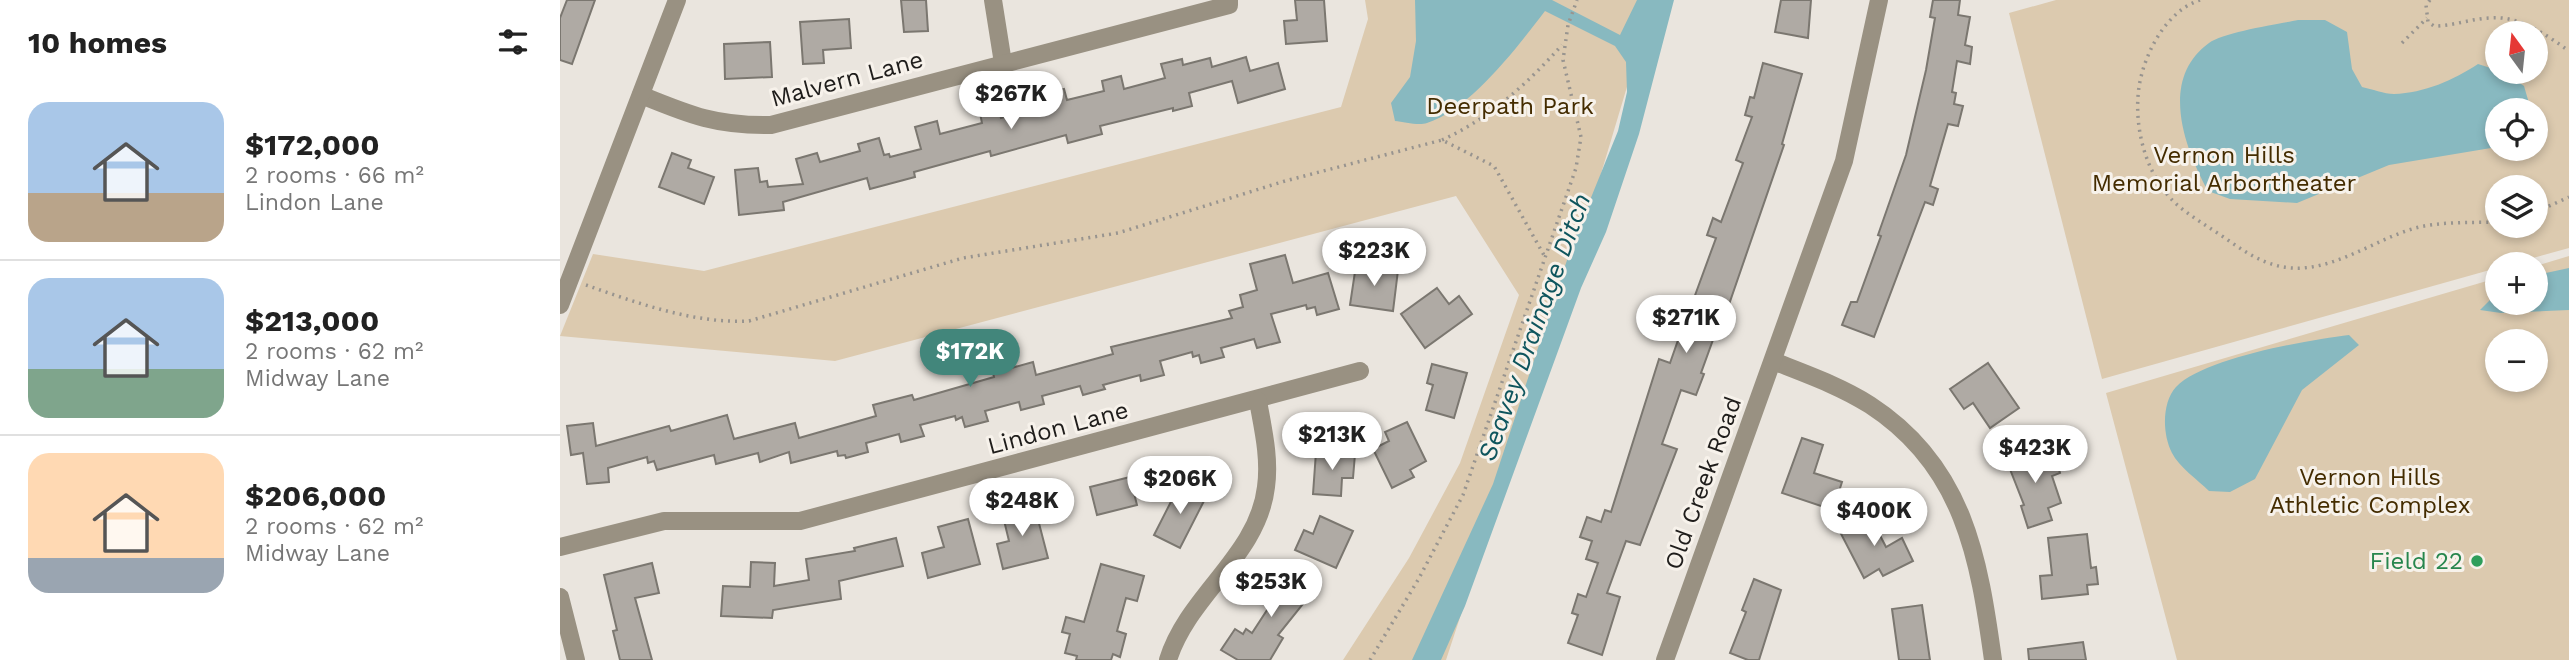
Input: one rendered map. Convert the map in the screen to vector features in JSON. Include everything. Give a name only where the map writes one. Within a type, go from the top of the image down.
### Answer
[{"type":"street","points":[[560,305],[565,278],[677,0]]},
{"type":"street","points":[[993,0],[1003,63]]},
{"type":"street","name":"Old Creek Road","points":[[1665,660],[1844,161],[1879,0]]},
{"type":"street","name":"Malvern Lane","points":[[640,95],[697,118],[735,125],[771,125],[1229,3]]},
{"type":"street","points":[[1773,361],[1839,388],[1870,405],[1898,426],[1924,453],[1956,501],[1973,544],[1983,586],[1993,660]]},
{"type":"street","name":"Lindon Lane","points":[[560,547],[664,521],[800,521],[1258,401],[1360,371]]},
{"type":"street","points":[[1168,660],[1185,624],[1206,590],[1245,545],[1260,514],[1266,488],[1268,456],[1258,401]]},
{"type":"street","points":[[560,597],[576,660]]},
{"type":"path","points":[[1370,660],[1418,580],[1463,495],[1576,168],[1581,136],[1566,79],[1564,43],[1577,0]]},
{"type":"path","points":[[2200,0],[2188,4],[2170,21],[2147,53],[2139,88],[2138,121],[2148,163],[2179,207],[2245,253],[2272,265],[2303,268],[2340,259],[2415,228],[2485,223]]},
{"type":"path","points":[[2430,0],[2426,5],[2427,18],[2434,26],[2488,18],[2508,18],[2537,30],[2569,51]]},
{"type":"path","points":[[2402,43],[2427,18]]},
{"type":"path","points":[[565,278],[629,300],[721,323],[749,321],[963,258],[1118,233],[1285,181],[1442,141],[1485,117],[1541,68],[1564,43]]},
{"type":"path","points":[[1442,141],[1494,166],[1545,257]]},
{"type":"path","points":[[2548,207],[2569,197]]},
{"type":"green space","name":"Deerpath Park","points":[[1365,0],[1653,0],[1550,344],[1446,660],[1343,660],[1409,558],[1460,463],[1519,295],[1456,196],[835,361],[560,336],[593,254],[704,271],[1341,107],[1368,19]]},
{"type":"green space","name":"Vernon Hills Memorial Arbortheater","points":[[2056,0],[2569,0],[2569,248],[2548,254],[2485,252],[2485,271],[2102,379],[2009,13]]},
{"type":"green space","name":"Vernon Hills Athletic Complex","points":[[2569,256],[2569,660],[2177,660],[2106,393],[2485,282],[2485,315],[2548,315],[2548,262]]},
{"type":"water","points":[[1415,0],[1552,0],[1620,35],[1637,0],[1674,0],[1639,134],[1606,232],[1581,288],[1465,606],[1441,660],[1412,660],[1493,484],[1573,242],[1618,131],[1627,92],[1626,62],[1615,46],[1545,11],[1492,75],[1460,105],[1444,116],[1424,124],[1395,121],[1391,103],[1410,77],[1416,41]]},
{"type":"water","points":[[2298,20],[2325,20],[2347,32],[2352,69],[2362,87],[2390,94],[2416,91],[2449,80],[2478,64],[2485,66],[2485,84],[2521,84],[2528,98],[2485,98],[2485,149],[2389,165],[2297,203],[2230,199],[2208,191],[2199,173],[2185,134],[2180,94],[2184,75],[2194,58],[2209,43],[2238,32]]},
{"type":"water","points":[[2569,268],[2569,310],[2548,311],[2548,272]]},
{"type":"water","points":[[2349,335],[2359,345],[2302,390],[2255,479],[2230,492],[2209,491],[2175,458],[2166,437],[2166,409],[2171,393],[2190,377],[2209,367],[2258,352]]},
{"type":"building","points":[[567,0],[595,0],[572,64],[560,60],[560,18]]},
{"type":"building","points":[[901,0],[926,0],[928,31],[904,32]]},
{"type":"building","points":[[1295,0],[1324,0],[1327,41],[1286,44],[1284,21],[1297,20]]},
{"type":"building","points":[[1781,0],[1811,0],[1808,38],[1775,32]]},
{"type":"building","points":[[1933,0],[1960,0],[1958,15],[1970,17],[1965,45],[1972,47],[1970,64],[1957,61],[1952,92],[1956,93],[1954,104],[1963,106],[1958,126],[1948,124],[1930,186],[1938,189],[1933,205],[1925,202],[1874,337],[1842,325],[1851,302],[1857,302],[1906,155],[1926,70],[1935,18],[1930,17]]},
{"type":"building","points":[[849,19],[851,48],[823,50],[824,63],[803,64],[800,22]]},
{"type":"building","points":[[770,42],[772,77],[725,79],[724,44]]},
{"type":"building","points":[[1246,57],[1250,71],[1278,63],[1285,89],[1238,103],[1232,81],[1189,93],[1192,106],[1100,126],[1102,134],[1068,143],[1066,135],[991,156],[990,151],[914,172],[915,177],[870,189],[867,178],[783,202],[784,210],[739,215],[735,170],[758,168],[760,182],[767,181],[768,187],[803,184],[796,159],[817,153],[820,162],[860,151],[858,144],[879,138],[884,155],[889,154],[890,157],[921,149],[915,127],[937,121],[940,134],[982,123],[980,113],[998,108],[1001,118],[1043,106],[1040,95],[1064,89],[1067,100],[1104,91],[1102,81],[1121,76],[1124,89],[1165,78],[1161,64],[1182,59],[1183,65],[1210,58],[1212,67]]},
{"type":"building","points":[[1763,63],[1802,74],[1782,144],[1784,145],[1725,316],[1722,315],[1701,373],[1704,374],[1696,395],[1681,390],[1662,444],[1677,449],[1640,545],[1626,541],[1607,593],[1620,597],[1602,655],[1568,643],[1578,615],[1572,613],[1578,594],[1586,597],[1598,563],[1586,559],[1592,541],[1580,537],[1587,517],[1601,522],[1605,510],[1611,512],[1659,359],[1670,363],[1683,326],[1676,324],[1682,306],[1690,309],[1716,238],[1707,235],[1713,218],[1721,222],[1743,163],[1736,160],[1752,117],[1745,115],[1750,97],[1754,98]]},
{"type":"building","points":[[672,153],[691,160],[688,168],[714,177],[704,204],[659,187]]},
{"type":"building","points":[[1285,255],[1293,283],[1328,273],[1339,309],[1317,315],[1315,307],[1307,309],[1306,305],[1271,314],[1280,342],[1257,348],[1254,339],[1221,348],[1224,357],[1201,363],[1199,355],[1193,357],[1192,352],[1160,361],[1164,375],[1141,381],[1140,375],[1103,385],[1105,389],[1083,395],[1080,386],[1042,396],[1044,404],[1021,410],[1019,402],[985,411],[988,421],[965,427],[962,417],[956,420],[955,416],[920,425],[924,436],[901,442],[899,434],[866,443],[868,452],[846,458],[845,455],[838,456],[837,451],[791,463],[789,452],[760,462],[758,453],[716,464],[714,455],[657,470],[654,461],[648,463],[647,457],[608,468],[609,482],[587,484],[583,453],[571,455],[567,426],[593,423],[596,446],[669,426],[671,431],[727,415],[734,439],[795,423],[799,438],[876,416],[873,405],[912,395],[914,400],[994,377],[993,373],[1033,362],[1036,375],[1113,354],[1111,347],[1232,318],[1229,311],[1243,307],[1240,295],[1257,290],[1250,264]]},
{"type":"building","points":[[1356,265],[1398,270],[1393,311],[1350,305]]},
{"type":"building","points":[[1437,288],[1449,304],[1459,296],[1472,314],[1425,348],[1401,314]]},
{"type":"building","points":[[1988,363],[2019,408],[1990,428],[1973,403],[1964,409],[1950,389]]},
{"type":"building","points":[[1432,364],[1467,373],[1454,418],[1426,410],[1433,385],[1427,383]]},
{"type":"building","points":[[1407,422],[1426,461],[1410,470],[1414,477],[1392,488],[1373,449],[1389,441],[1385,432]]},
{"type":"building","points":[[1802,438],[1823,445],[1814,473],[1842,482],[1833,510],[1782,493]]},
{"type":"building","points":[[2039,449],[2043,461],[2055,457],[2060,473],[2052,476],[2061,503],[2048,508],[2052,520],[2028,528],[2021,506],[2024,505],[2006,459]]},
{"type":"building","points":[[1316,452],[1355,454],[1353,478],[1342,478],[1341,496],[1313,494]]},
{"type":"building","points":[[1130,477],[1137,505],[1097,515],[1090,487]]},
{"type":"building","points":[[1180,484],[1206,497],[1180,548],[1154,535]]},
{"type":"building","points":[[1034,504],[1048,558],[1003,569],[997,544],[1009,541],[1002,512]]},
{"type":"building","points":[[1869,514],[1886,547],[1902,538],[1913,561],[1883,576],[1879,569],[1864,578],[1839,530]]},
{"type":"building","points":[[1320,516],[1353,531],[1336,568],[1295,550],[1304,530],[1313,534]]},
{"type":"building","points":[[968,519],[980,564],[928,578],[922,553],[944,547],[938,527]]},
{"type":"building","points":[[2087,534],[2091,568],[2096,567],[2098,584],[2087,585],[2088,594],[2042,599],[2040,576],[2052,575],[2048,538]]},
{"type":"building","points":[[896,538],[903,566],[839,581],[841,599],[773,610],[772,618],[721,616],[723,586],[750,587],[751,562],[775,563],[774,586],[809,580],[806,559],[855,551],[854,548]]},
{"type":"building","points":[[652,563],[659,593],[635,598],[652,660],[620,660],[613,631],[617,630],[604,575]]},
{"type":"building","points":[[1101,564],[1144,576],[1137,601],[1126,598],[1117,631],[1126,634],[1120,657],[1113,654],[1111,660],[1076,660],[1077,656],[1065,653],[1070,634],[1062,632],[1066,617],[1084,622]]},
{"type":"building","points":[[1288,567],[1315,589],[1278,635],[1283,638],[1270,660],[1238,660],[1221,650],[1235,629],[1243,634],[1246,629],[1252,633],[1269,607],[1257,597],[1272,579],[1276,583]]},
{"type":"building","points":[[1754,579],[1781,590],[1759,660],[1748,660],[1730,653],[1746,612],[1742,610]]},
{"type":"building","points":[[1922,605],[1930,660],[1899,660],[1892,609]]},
{"type":"building","points":[[2083,642],[2086,660],[2029,660],[2028,649]]},
{"type":"place","name":"Field 22","points":[[2477,561]]},
{"type":"water label","name":"Seavey Drainage Ditch","points":[[1534,327]]}]
